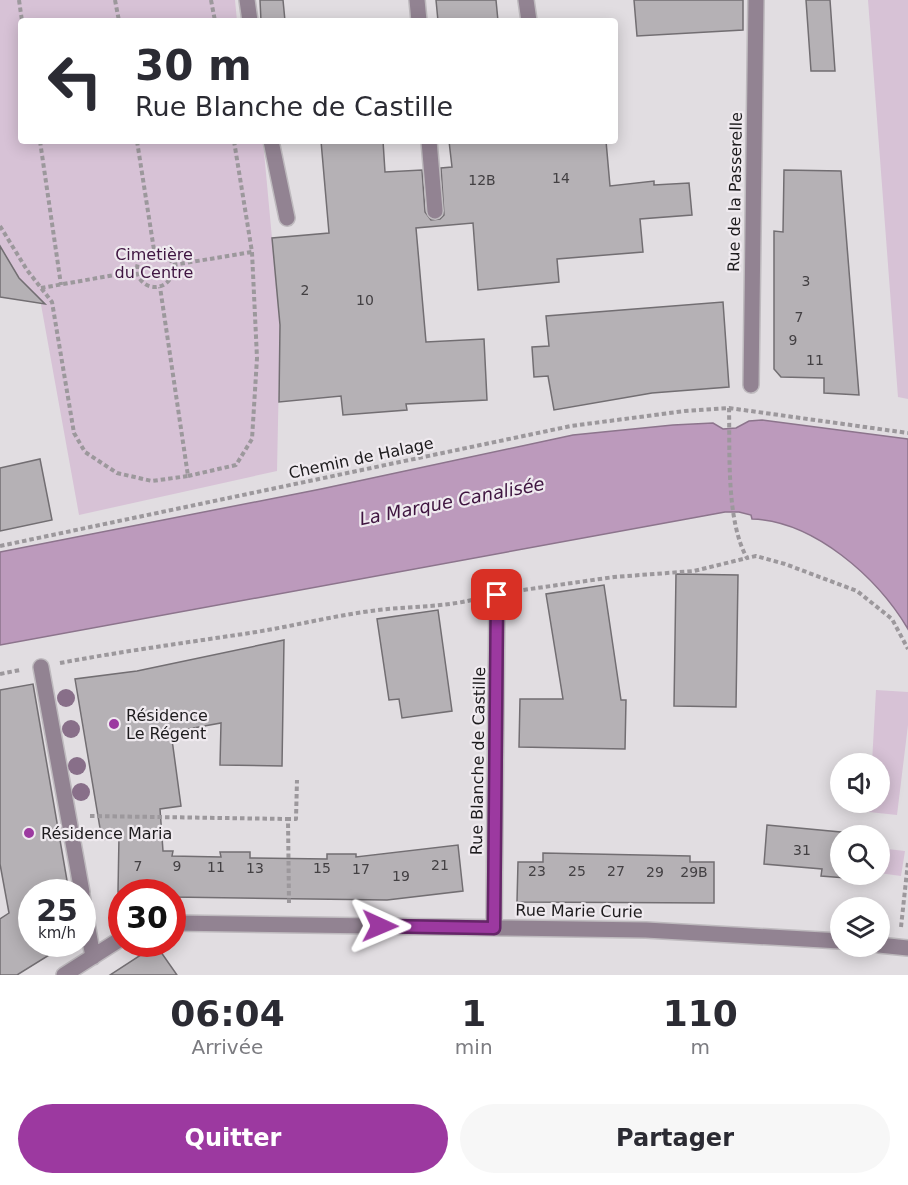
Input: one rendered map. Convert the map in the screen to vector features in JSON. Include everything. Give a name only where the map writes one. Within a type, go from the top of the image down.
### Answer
[{"type":"street","points":[[247,0],[250,18]]},
{"type":"street","points":[[417,0],[419,18]]},
{"type":"street","points":[[526,0],[528,18]]},
{"type":"street","name":"Rue de la Passerelle","points":[[751,386],[756,0]]},
{"type":"street","points":[[272,144],[287,218]]},
{"type":"street","points":[[429,144],[435,211]]},
{"type":"street","name":"Rue Blanche de Castille","points":[[494,928],[497,595]]},
{"type":"street","points":[[41,666],[80,879]]},
{"type":"street","name":"Rue Marie Curie","points":[[186,923],[646,930],[830,940]]},
{"type":"street","points":[[64,975],[93,957]]},
{"type":"path","points":[[19,0],[22,18]]},
{"type":"path","points":[[116,0],[119,18]]},
{"type":"path","points":[[211,0],[214,18]]},
{"type":"path","points":[[40,144],[61,285]]},
{"type":"path","points":[[137,144],[154,250]]},
{"type":"path","points":[[0,226],[27,270],[52,302],[74,433],[85,452],[117,473],[152,481],[188,476],[236,465],[252,439],[257,358],[252,252],[234,144]]},
{"type":"path","points":[[154,250],[164,253],[172,262],[174,271],[170,280],[160,287],[147,286],[136,272],[141,257],[154,250]]},
{"type":"path","points":[[172,265],[252,252]]},
{"type":"path","points":[[41,288],[136,272]]},
{"type":"path","points":[[160,287],[188,476]]},
{"type":"path","points":[[729,408],[733,516],[739,543],[747,558]]},
{"type":"path","name":"Chemin de Halage","points":[[0,546],[571,426],[685,411],[729,408],[908,433]]},
{"type":"path","points":[[0,674],[370,611],[404,607],[450,606],[497,595],[596,579],[694,571],[756,556],[785,564],[857,591],[892,619],[908,649]]},
{"type":"path","points":[[69,816],[296,819],[297,780]]},
{"type":"path","points":[[288,819],[289,924]]},
{"type":"path","points":[[903,947],[908,862]]},
{"type":"green space","name":"Cimetière du Centre","points":[[0,0],[235,0],[237,18],[18,18],[18,144],[263,144],[280,325],[277,471],[79,515],[40,299],[19,278],[0,246]]},
{"type":"green space","points":[[868,0],[908,0],[908,399],[898,397]]},
{"type":"green space","points":[[876,690],[908,692],[908,725],[897,815],[878,813],[890,813],[890,753],[873,753]]},
{"type":"green space","points":[[890,849],[905,851],[901,876],[890,874]]},
{"type":"water","name":"La Marque Canalisée","points":[[762,420],[908,439],[908,629],[879,590],[842,555],[798,530],[775,522],[752,519],[751,515],[739,512],[725,512],[0,645],[0,552],[321,489],[573,435],[713,423],[723,429],[736,428],[749,421]]},
{"type":"building","points":[[260,0],[283,0],[285,18],[261,18]]},
{"type":"building","points":[[436,0],[496,0],[498,18],[438,18]]},
{"type":"building","points":[[634,0],[743,0],[743,30],[637,36]]},
{"type":"building","points":[[806,0],[830,0],[835,71],[811,71]]},
{"type":"building","points":[[321,144],[383,144],[385,172],[422,170],[425,212],[431,220],[440,219],[444,215],[441,168],[452,167],[449,144],[606,144],[610,186],[654,181],[654,185],[689,183],[692,215],[640,219],[643,252],[557,259],[559,282],[478,290],[473,223],[416,228],[426,342],[484,339],[487,400],[406,404],[407,410],[343,415],[341,396],[279,402],[280,325],[272,238],[329,233]]},
{"type":"building","points":[[784,170],[841,171],[859,395],[824,393],[824,378],[781,377],[774,369],[774,231],[783,232]]},
{"type":"building","points":[[0,246],[19,278],[45,304],[0,297]]},
{"type":"building","points":[[723,302],[729,387],[652,393],[554,410],[548,376],[534,377],[532,347],[549,346],[546,316]]},
{"type":"building","points":[[40,459],[52,520],[0,531],[0,468]]},
{"type":"building","points":[[676,574],[738,575],[736,707],[674,706]]},
{"type":"building","points":[[604,585],[621,700],[626,700],[625,749],[519,747],[520,699],[563,699],[546,594]]},
{"type":"building","points":[[438,610],[452,711],[402,718],[399,699],[389,700],[377,619]]},
{"type":"building","points":[[284,640],[282,766],[220,765],[221,723],[171,732],[181,806],[160,809],[163,851],[173,851],[172,856],[221,857],[220,852],[250,852],[250,858],[327,859],[327,854],[356,854],[356,857],[458,845],[463,891],[387,900],[186,897],[186,879],[118,879],[119,836],[102,840],[75,679],[137,671]]},
{"type":"building","name":"Résidence Maria","points":[[33,684],[67,879],[18,879],[18,957],[46,957],[17,975],[0,975],[0,919],[9,913],[0,864],[0,690]]},
{"type":"building","points":[[767,825],[830,831],[830,877],[821,876],[822,869],[764,864]]},
{"type":"building","points":[[543,853],[690,856],[690,862],[714,862],[714,903],[517,902],[518,862],[543,862]]},
{"type":"building","points":[[138,957],[164,957],[177,975],[110,975]]},
{"type":"place","name":"Résidence Le Régent","points":[[114,724]]},
{"type":"place","name":"Résidence Maria","points":[[29,833]]},
{"type":"route","points":[[380,926],[494,928],[497,595]]}]
